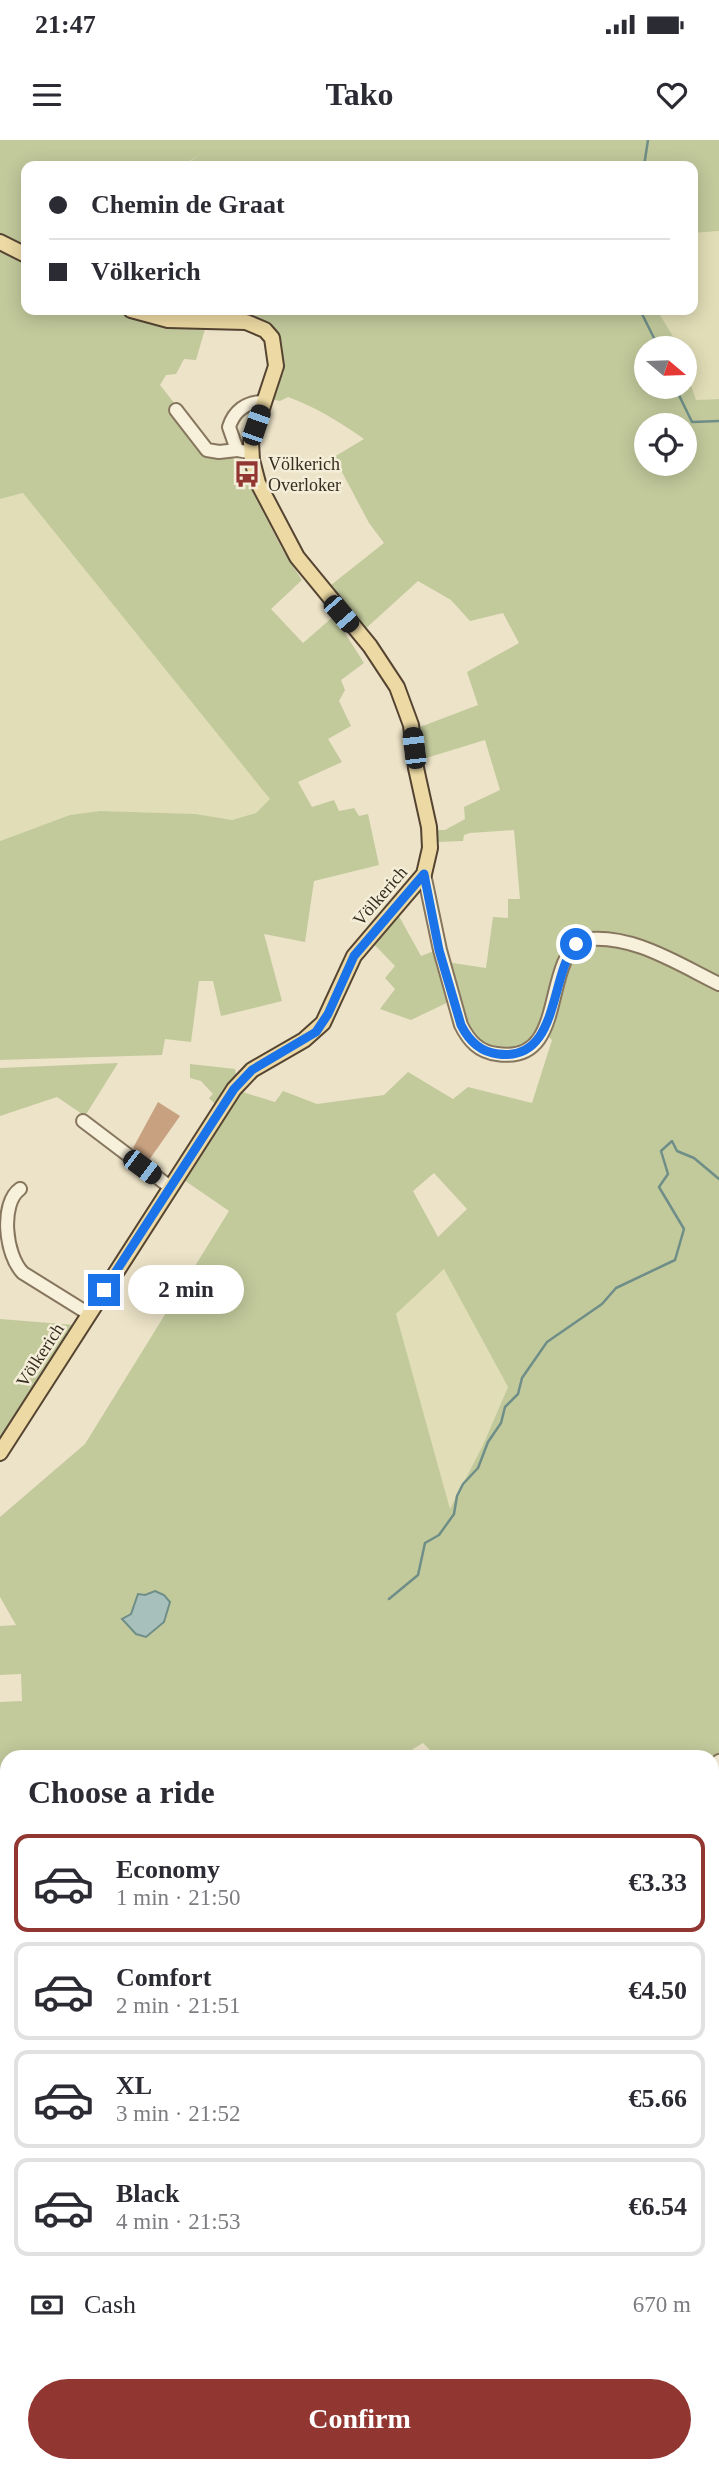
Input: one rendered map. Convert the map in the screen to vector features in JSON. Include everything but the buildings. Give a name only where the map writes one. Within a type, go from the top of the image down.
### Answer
[{"type":"main road","points":[[0,242],[21,252]]},
{"type":"main road","name":"Völkerich","points":[[0,1453],[170,1187],[244,1078],[264,1062],[304,1040],[323,1023],[354,956],[424,874],[430,848],[429,827],[406,708],[397,687],[370,646],[297,557],[244,452],[277,357],[272,338],[256,325],[239,321],[168,320],[150,315]]},
{"type":"street","name":"Völkerich","points":[[244,452],[229,427],[231,419],[247,404],[263,402]]},
{"type":"street","points":[[176,410],[206,450],[244,452]]},
{"type":"street","points":[[424,874],[439,950],[461,1025],[467,1037],[485,1051],[507,1055],[520,1052],[540,1037],[548,1020],[564,962],[582,940],[604,939],[637,946],[719,984]]},
{"type":"street","points":[[83,1121],[170,1187]]},
{"type":"street","name":"Völkerich","points":[[20,1189],[12,1193],[4,1209],[3,1225],[14,1264],[23,1273],[89,1314]]},
{"type":"shaded area","points":[[719,231],[719,399],[696,400],[697,336],[673,336],[660,315],[698,315],[698,233]]},
{"type":"shaded area","points":[[23,493],[271,799],[256,813],[232,820],[196,814],[100,811],[70,815],[0,841],[0,499]]},
{"type":"shaded area","points":[[445,1268],[508,1387],[483,1445],[450,1510],[396,1314]]},
{"type":"green space","points":[[0,140],[719,140],[719,231],[698,233],[698,161],[191,161],[199,155],[190,161],[21,161],[21,315],[660,315],[673,336],[634,336],[634,399],[719,399],[719,980],[633,948],[719,987],[719,1750],[430,1750],[423,1743],[412,1750],[0,1750],[0,1702],[22,1701],[21,1674],[0,1675],[0,1626],[16,1625],[0,1597],[0,1517],[85,1444],[229,1211],[181,1178],[239,1091],[275,1102],[283,1091],[317,1104],[384,1095],[408,1072],[453,1099],[468,1087],[532,1103],[552,1040],[540,1028],[513,1050],[501,1051],[490,1047],[471,1028],[457,998],[411,1020],[380,1009],[395,989],[385,978],[395,966],[368,938],[395,909],[421,956],[442,948],[446,962],[486,968],[493,917],[508,918],[508,899],[520,899],[514,830],[470,833],[464,835],[463,841],[437,842],[437,830],[445,830],[465,819],[464,807],[500,790],[485,740],[426,758],[420,727],[478,705],[467,672],[519,643],[503,613],[470,621],[451,600],[418,581],[363,631],[326,589],[384,543],[369,523],[334,457],[364,439],[328,415],[298,401],[288,397],[280,401],[269,399],[284,372],[275,334],[231,325],[231,329],[205,329],[196,360],[184,359],[176,374],[166,375],[160,385],[179,409],[205,454],[211,457],[231,456],[238,463],[282,549],[302,580],[271,609],[303,643],[334,616],[364,663],[341,680],[345,690],[339,701],[351,726],[328,739],[342,762],[298,782],[312,807],[334,800],[339,811],[354,808],[359,816],[368,814],[379,865],[314,881],[305,942],[264,934],[282,1001],[221,1016],[213,981],[199,981],[191,1042],[165,1039],[162,1055],[0,1060],[0,841],[70,815],[100,811],[196,814],[232,820],[256,813],[270,799],[23,493],[0,499]],"holes":[[[434,1173],[467,1209],[438,1237],[413,1191]],[[444,1269],[508,1387],[483,1445],[450,1509],[396,1314]]]},
{"type":"green space","points":[[118,1063],[85,1116],[57,1097],[0,1116],[0,1068]]},
{"type":"green space","points":[[190,1064],[235,1069],[236,1075],[215,1104],[209,1098],[213,1094],[201,1081],[190,1078]]},
{"type":"green space","points":[[0,1319],[75,1325],[0,1443]]},
{"type":"water","points":[[155,1591],[170,1602],[164,1622],[146,1637],[136,1634],[122,1619],[131,1614],[138,1594],[145,1595]]},
{"type":"waterway","points":[[645,161],[648,140]]},
{"type":"waterway","points":[[642,315],[653,336]]},
{"type":"waterway","points":[[681,399],[692,422],[719,421]]},
{"type":"waterway","points":[[389,1599],[418,1575],[425,1543],[439,1535],[454,1514],[457,1496],[463,1484],[478,1468],[488,1442],[501,1423],[505,1407],[518,1394],[522,1378],[547,1342],[602,1304],[616,1288],[675,1260],[684,1229],[659,1187],[668,1174],[661,1151],[672,1141],[677,1151],[694,1158],[719,1179]]},
{"type":"place","name":"Völkerich Overloker","points":[[247,474]]},
{"type":"route","points":[[104,1290],[234,1089],[252,1070],[316,1032],[333,1004],[341,980],[354,956],[415,888],[424,874],[439,950],[461,1025],[467,1037],[485,1051],[507,1055],[520,1052],[531,1047],[540,1037],[545,1030],[564,962],[576,944]]}]
